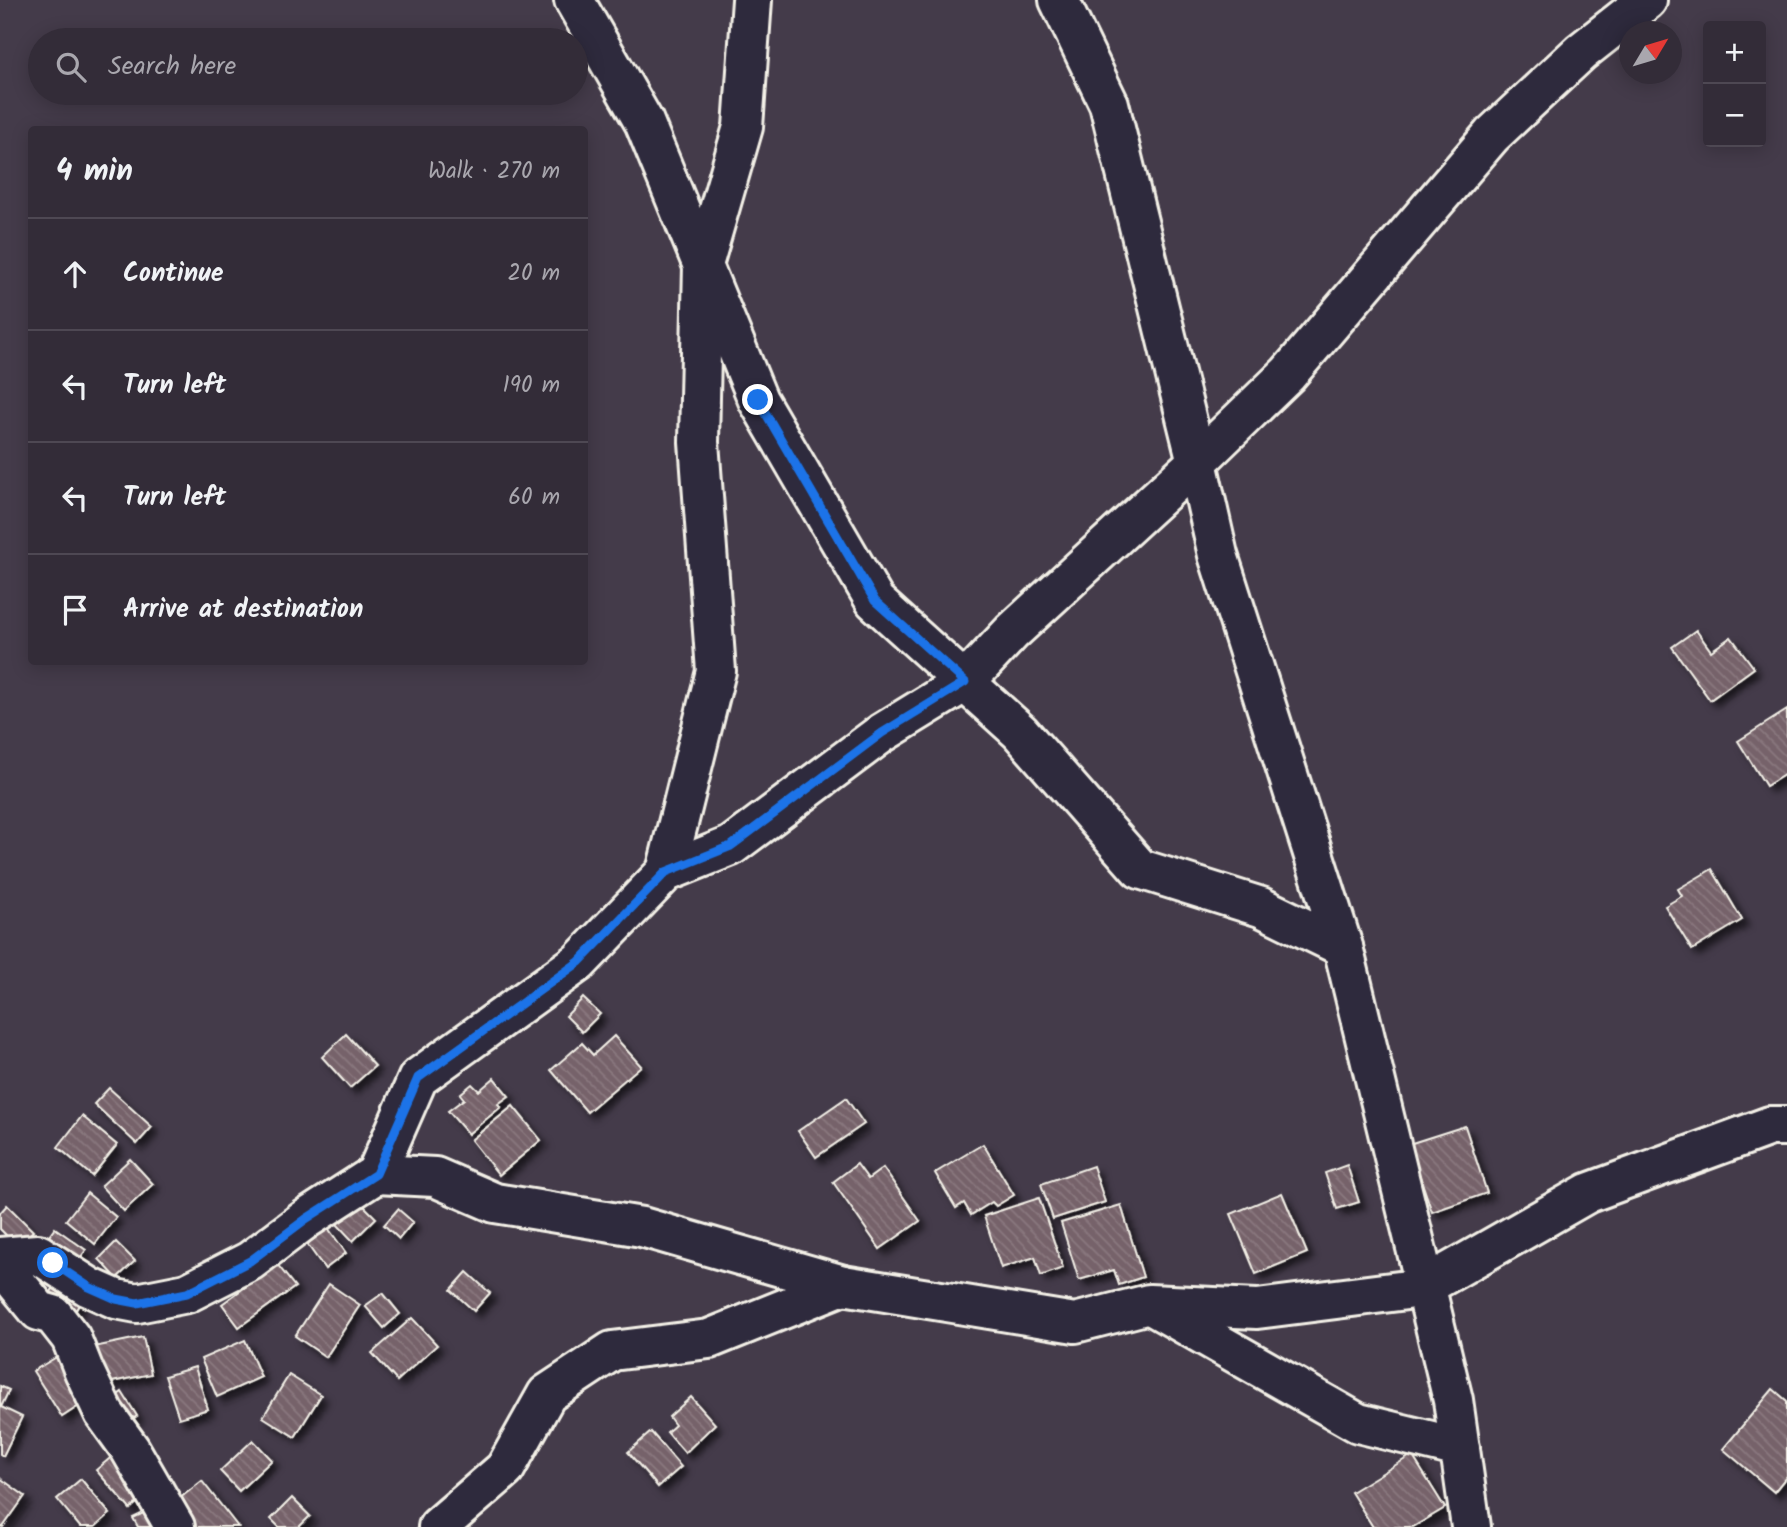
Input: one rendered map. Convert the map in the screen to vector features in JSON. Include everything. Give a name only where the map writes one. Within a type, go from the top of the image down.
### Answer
[{"type":"street","points":[[574,0],[645,122],[758,400],[875,601],[1020,732],[1140,869],[1261,907],[1343,947]]},
{"type":"street","points":[[666,872],[716,671],[699,442],[703,265],[743,127],[752,0]]},
{"type":"street","points":[[1059,0],[1109,104],[1198,462],[1218,555],[1343,947],[1453,1400],[1471,1527]]},
{"type":"street","points":[[0,1257],[38,1254],[89,1287],[116,1299],[137,1303],[187,1293],[250,1261],[306,1219],[376,1174],[418,1078],[579,962],[666,872],[731,846],[882,733],[965,682],[1012,632],[1198,462],[1288,373],[1492,135],[1581,52],[1647,0]]},
{"type":"street","points":[[376,1174],[435,1177],[495,1203],[642,1227],[843,1285],[1075,1323],[1149,1304],[1257,1309],[1425,1286],[1588,1192],[1770,1126],[1787,1126]]},
{"type":"street","points":[[0,1263],[39,1311],[53,1315],[71,1338],[104,1413],[130,1449],[175,1527]]},
{"type":"street","points":[[438,1527],[505,1469],[547,1394],[612,1351],[709,1339],[843,1285]]},
{"type":"street","points":[[1149,1304],[1358,1423],[1460,1448]]},
{"type":"building","points":[[1696,630],[1711,651],[1731,637],[1754,668],[1710,700],[1672,647]]},
{"type":"building","points":[[1787,710],[1787,773],[1766,786],[1738,741]]},
{"type":"building","points":[[1712,869],[1742,920],[1692,950],[1665,906],[1682,896],[1678,889]]},
{"type":"building","points":[[583,998],[600,1014],[582,1032],[566,1016]]},
{"type":"building","points":[[346,1034],[375,1066],[350,1088],[322,1057]]},
{"type":"building","points":[[614,1036],[641,1066],[587,1112],[551,1070],[582,1043],[593,1055]]},
{"type":"building","points":[[494,1078],[509,1096],[498,1104],[501,1107],[468,1134],[448,1111],[464,1099],[460,1094],[472,1084],[479,1091]]},
{"type":"building","points":[[109,1088],[152,1127],[137,1144],[94,1104]]},
{"type":"building","points":[[846,1098],[864,1124],[816,1157],[798,1131]]},
{"type":"building","points":[[513,1106],[541,1140],[499,1175],[471,1140]]},
{"type":"building","points":[[82,1116],[117,1145],[92,1176],[58,1147]]},
{"type":"building","points":[[1465,1126],[1487,1193],[1432,1212],[1409,1144]]},
{"type":"building","points":[[983,1144],[1014,1195],[996,1206],[992,1202],[971,1215],[964,1203],[956,1208],[935,1173]]},
{"type":"building","points":[[130,1159],[153,1184],[124,1211],[101,1186]]},
{"type":"building","points":[[857,1164],[868,1179],[883,1168],[920,1221],[880,1249],[833,1182]]},
{"type":"building","points":[[1347,1165],[1359,1202],[1337,1209],[1325,1173]]},
{"type":"building","points":[[1093,1166],[1105,1202],[1053,1219],[1041,1184]]},
{"type":"building","points":[[87,1193],[116,1217],[95,1244],[66,1220]]},
{"type":"building","points":[[1282,1193],[1307,1253],[1256,1274],[1231,1214]]},
{"type":"building","points":[[1039,1198],[1063,1268],[1041,1276],[1035,1257],[1001,1268],[984,1216]]},
{"type":"building","points":[[359,1201],[376,1218],[353,1241],[336,1223]]},
{"type":"building","points":[[7,1205],[33,1231],[17,1246],[0,1229],[0,1213]]},
{"type":"building","points":[[1121,1205],[1143,1277],[1119,1285],[1114,1270],[1079,1280],[1061,1223]]},
{"type":"building","points":[[398,1209],[413,1222],[399,1239],[384,1225]]},
{"type":"building","points":[[55,1228],[86,1250],[75,1265],[44,1243]]},
{"type":"building","points":[[328,1228],[346,1253],[325,1269],[307,1244]]},
{"type":"building","points":[[116,1242],[135,1261],[117,1278],[99,1259]]},
{"type":"building","points":[[277,1264],[295,1287],[239,1327],[222,1304]]},
{"type":"building","points":[[467,1272],[490,1293],[474,1311],[451,1290]]},
{"type":"building","points":[[58,1280],[84,1296],[73,1315],[47,1299]]},
{"type":"building","points":[[329,1284],[360,1305],[326,1357],[295,1336]]},
{"type":"building","points":[[383,1293],[400,1314],[384,1328],[365,1306]]},
{"type":"building","points":[[412,1318],[437,1345],[397,1381],[372,1353]]},
{"type":"building","points":[[143,1337],[151,1374],[102,1384],[94,1347]]},
{"type":"building","points":[[245,1340],[261,1377],[217,1397],[201,1359]]},
{"type":"building","points":[[60,1355],[88,1400],[62,1417],[33,1371]]},
{"type":"building","points":[[195,1367],[208,1409],[179,1418],[165,1376]]},
{"type":"building","points":[[289,1375],[321,1395],[295,1437],[263,1417]]},
{"type":"building","points":[[0,1386],[9,1390],[1,1407],[22,1417],[3,1456],[0,1454]]},
{"type":"building","points":[[1773,1389],[1787,1401],[1787,1476],[1774,1492],[1723,1449]]},
{"type":"building","points":[[122,1392],[137,1416],[123,1425],[108,1402]]},
{"type":"building","points":[[691,1397],[715,1424],[685,1453],[667,1432],[675,1425],[669,1417]]},
{"type":"building","points":[[651,1432],[681,1467],[658,1487],[628,1452]]},
{"type":"building","points":[[253,1440],[272,1460],[239,1491],[220,1471]]},
{"type":"building","points":[[115,1454],[149,1492],[130,1509],[96,1470]]},
{"type":"building","points":[[1412,1455],[1445,1508],[1413,1527],[1373,1527],[1351,1492]]},
{"type":"building","points":[[0,1478],[25,1496],[3,1527],[0,1527]]},
{"type":"building","points":[[81,1479],[110,1514],[95,1527],[80,1527],[57,1499]]},
{"type":"building","points":[[202,1481],[238,1527],[188,1527],[171,1505]]},
{"type":"building","points":[[292,1498],[310,1516],[299,1527],[279,1527],[271,1519]]},
{"type":"building","points":[[154,1508],[163,1527],[138,1527],[133,1518]]},
{"type":"route","points":[[53,1263],[89,1287],[116,1299],[137,1303],[187,1293],[250,1261],[306,1219],[376,1174],[418,1078],[579,962],[666,872],[731,846],[882,733],[965,682],[875,601],[758,400]]}]
